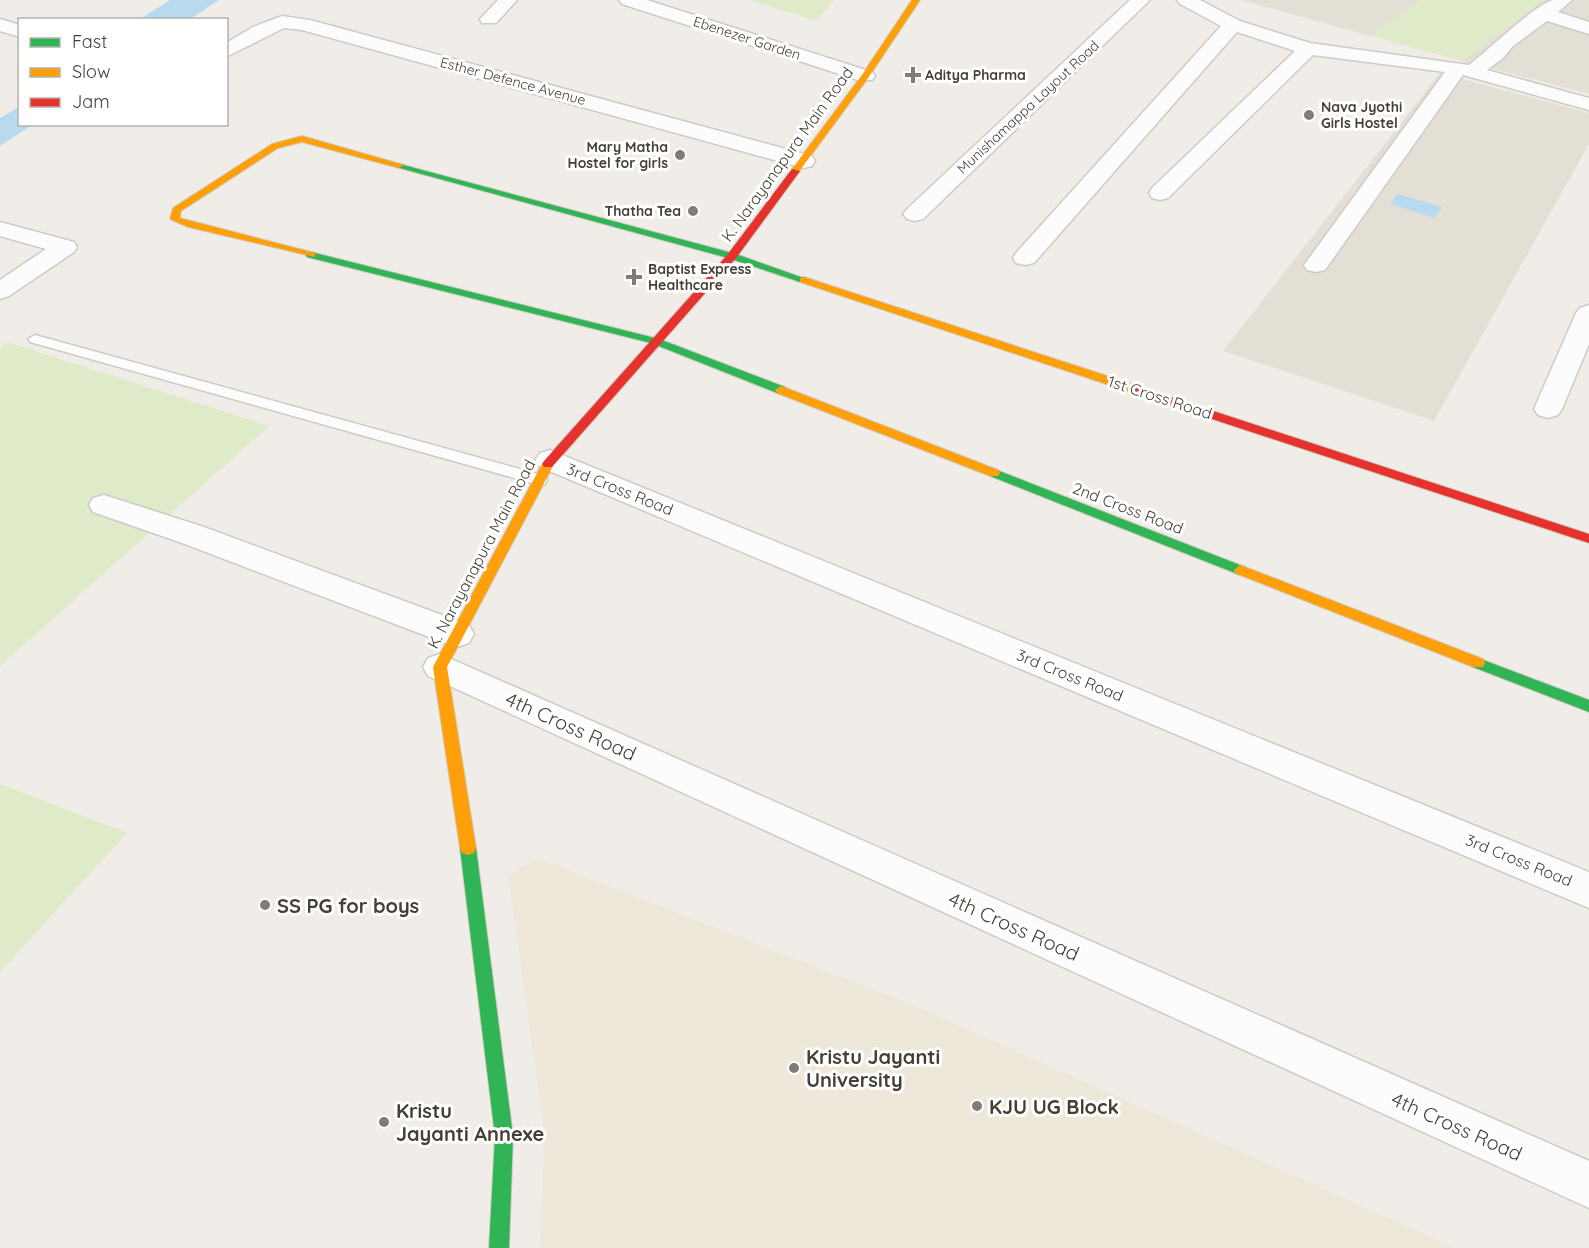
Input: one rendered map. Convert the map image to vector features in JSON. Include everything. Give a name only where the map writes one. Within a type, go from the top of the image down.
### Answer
[{"type":"street","points":[[489,19],[508,0]]},
{"type":"street","name":"Ebenezer Garden","points":[[628,0],[865,76]]},
{"type":"street","name":"K. Narayanapura Main Road","points":[[499,1248],[504,1136],[465,827],[448,650],[544,470],[732,256],[804,161],[916,0]]},
{"type":"street","name":"Munishamappa Layout Road","points":[[915,214],[1141,0]]},
{"type":"street","points":[[1186,0],[1233,25],[1308,49],[1465,70],[1589,104]]},
{"type":"street","points":[[1316,265],[1465,70],[1496,54],[1506,42],[1563,0]]},
{"type":"street","points":[[1545,14],[1589,27]]},
{"type":"street","name":"Esther Defence Avenue","points":[[228,50],[260,31],[282,22],[303,24],[804,161]]},
{"type":"street","points":[[0,25],[18,30]]},
{"type":"street","points":[[1025,258],[1233,25]]},
{"type":"street","points":[[1160,193],[1308,49]]},
{"type":"street","name":"1st Cross Road","points":[[655,341],[191,225],[175,219],[176,210],[275,146],[288,141],[302,140],[732,256],[1589,539]]},
{"type":"street","points":[[0,229],[65,247],[0,291]]},
{"type":"street","points":[[1548,409],[1589,312]]},
{"type":"street","name":"2nd Cross Road","points":[[655,341],[1589,706]]},
{"type":"street","name":"3rd Cross Road","points":[[544,470],[1589,890]]},
{"type":"street","name":"4th Cross Road","points":[[104,505],[193,535],[448,650],[1589,1185]]},
{"type":"lane","points":[[35,339],[544,470]]},
{"type":"shaded area","points":[[1241,0],[1421,0],[1370,36]]},
{"type":"shaded area","points":[[1543,0],[1589,0],[1589,94],[1462,61]]},
{"type":"shaded area","points":[[1440,73],[1589,113],[1589,144],[1434,421],[1223,351]]},
{"type":"shaded area","name":"Kristu Jayanti University","points":[[537,858],[911,1004],[1456,1248],[540,1248],[544,1132],[508,876]]},
{"type":"green space","points":[[750,0],[834,0],[816,21]]},
{"type":"green space","points":[[1421,0],[1543,0],[1462,61],[1370,36]]},
{"type":"green space","points":[[7,342],[269,426],[0,666],[0,349]]},
{"type":"green space","points":[[0,784],[127,833],[0,972]]},
{"type":"water","points":[[170,0],[219,0],[192,18],[142,18]]},
{"type":"water","points":[[18,108],[18,126],[30,126],[0,146],[0,118]]},
{"type":"water","points":[[1398,194],[1442,207],[1435,218],[1390,204]]},
{"type":"traffic: fast","points":[[399,165],[732,256],[804,280]]},
{"type":"traffic: fast","points":[[311,255],[655,341],[781,390]]},
{"type":"traffic: fast","points":[[994,473],[1240,570]]},
{"type":"traffic: fast","points":[[1478,663],[1589,706]]},
{"type":"traffic: fast","points":[[468,848],[504,1136],[499,1248]]},
{"type":"traffic: slow","points":[[795,171],[865,76],[916,0]]},
{"type":"traffic: slow","points":[[311,255],[191,225],[175,219],[176,210],[275,146],[302,139],[399,165]]},
{"type":"traffic: slow","points":[[804,280],[1137,390]]},
{"type":"traffic: slow","points":[[781,390],[994,473]]},
{"type":"traffic: slow","points":[[468,848],[440,667],[548,464]]},
{"type":"traffic: slow","points":[[1240,570],[1478,663]]},
{"type":"traffic: jam","points":[[548,464],[732,256],[795,171]]},
{"type":"traffic: jam","points":[[1137,390],[1589,539]]},
{"type":"place","name":"Aditya Pharma","points":[[913,75]]},
{"type":"place","name":"Nava Jyothi Girls Hostel","points":[[1309,115]]},
{"type":"place","name":"Mary Matha Hostel for girls","points":[[680,155]]},
{"type":"place","name":"Thatha Tea","points":[[693,211]]},
{"type":"place","name":"Baptist Express Healthcare","points":[[634,277]]},
{"type":"place","name":"SS PG for boys","points":[[265,905]]},
{"type":"place","name":"Kristu Jayanti University","points":[[794,1068]]},
{"type":"place","name":"KJU UG Block","points":[[977,1106]]},
{"type":"place","name":"Kristu Jayanti Annexe","points":[[384,1122]]}]
